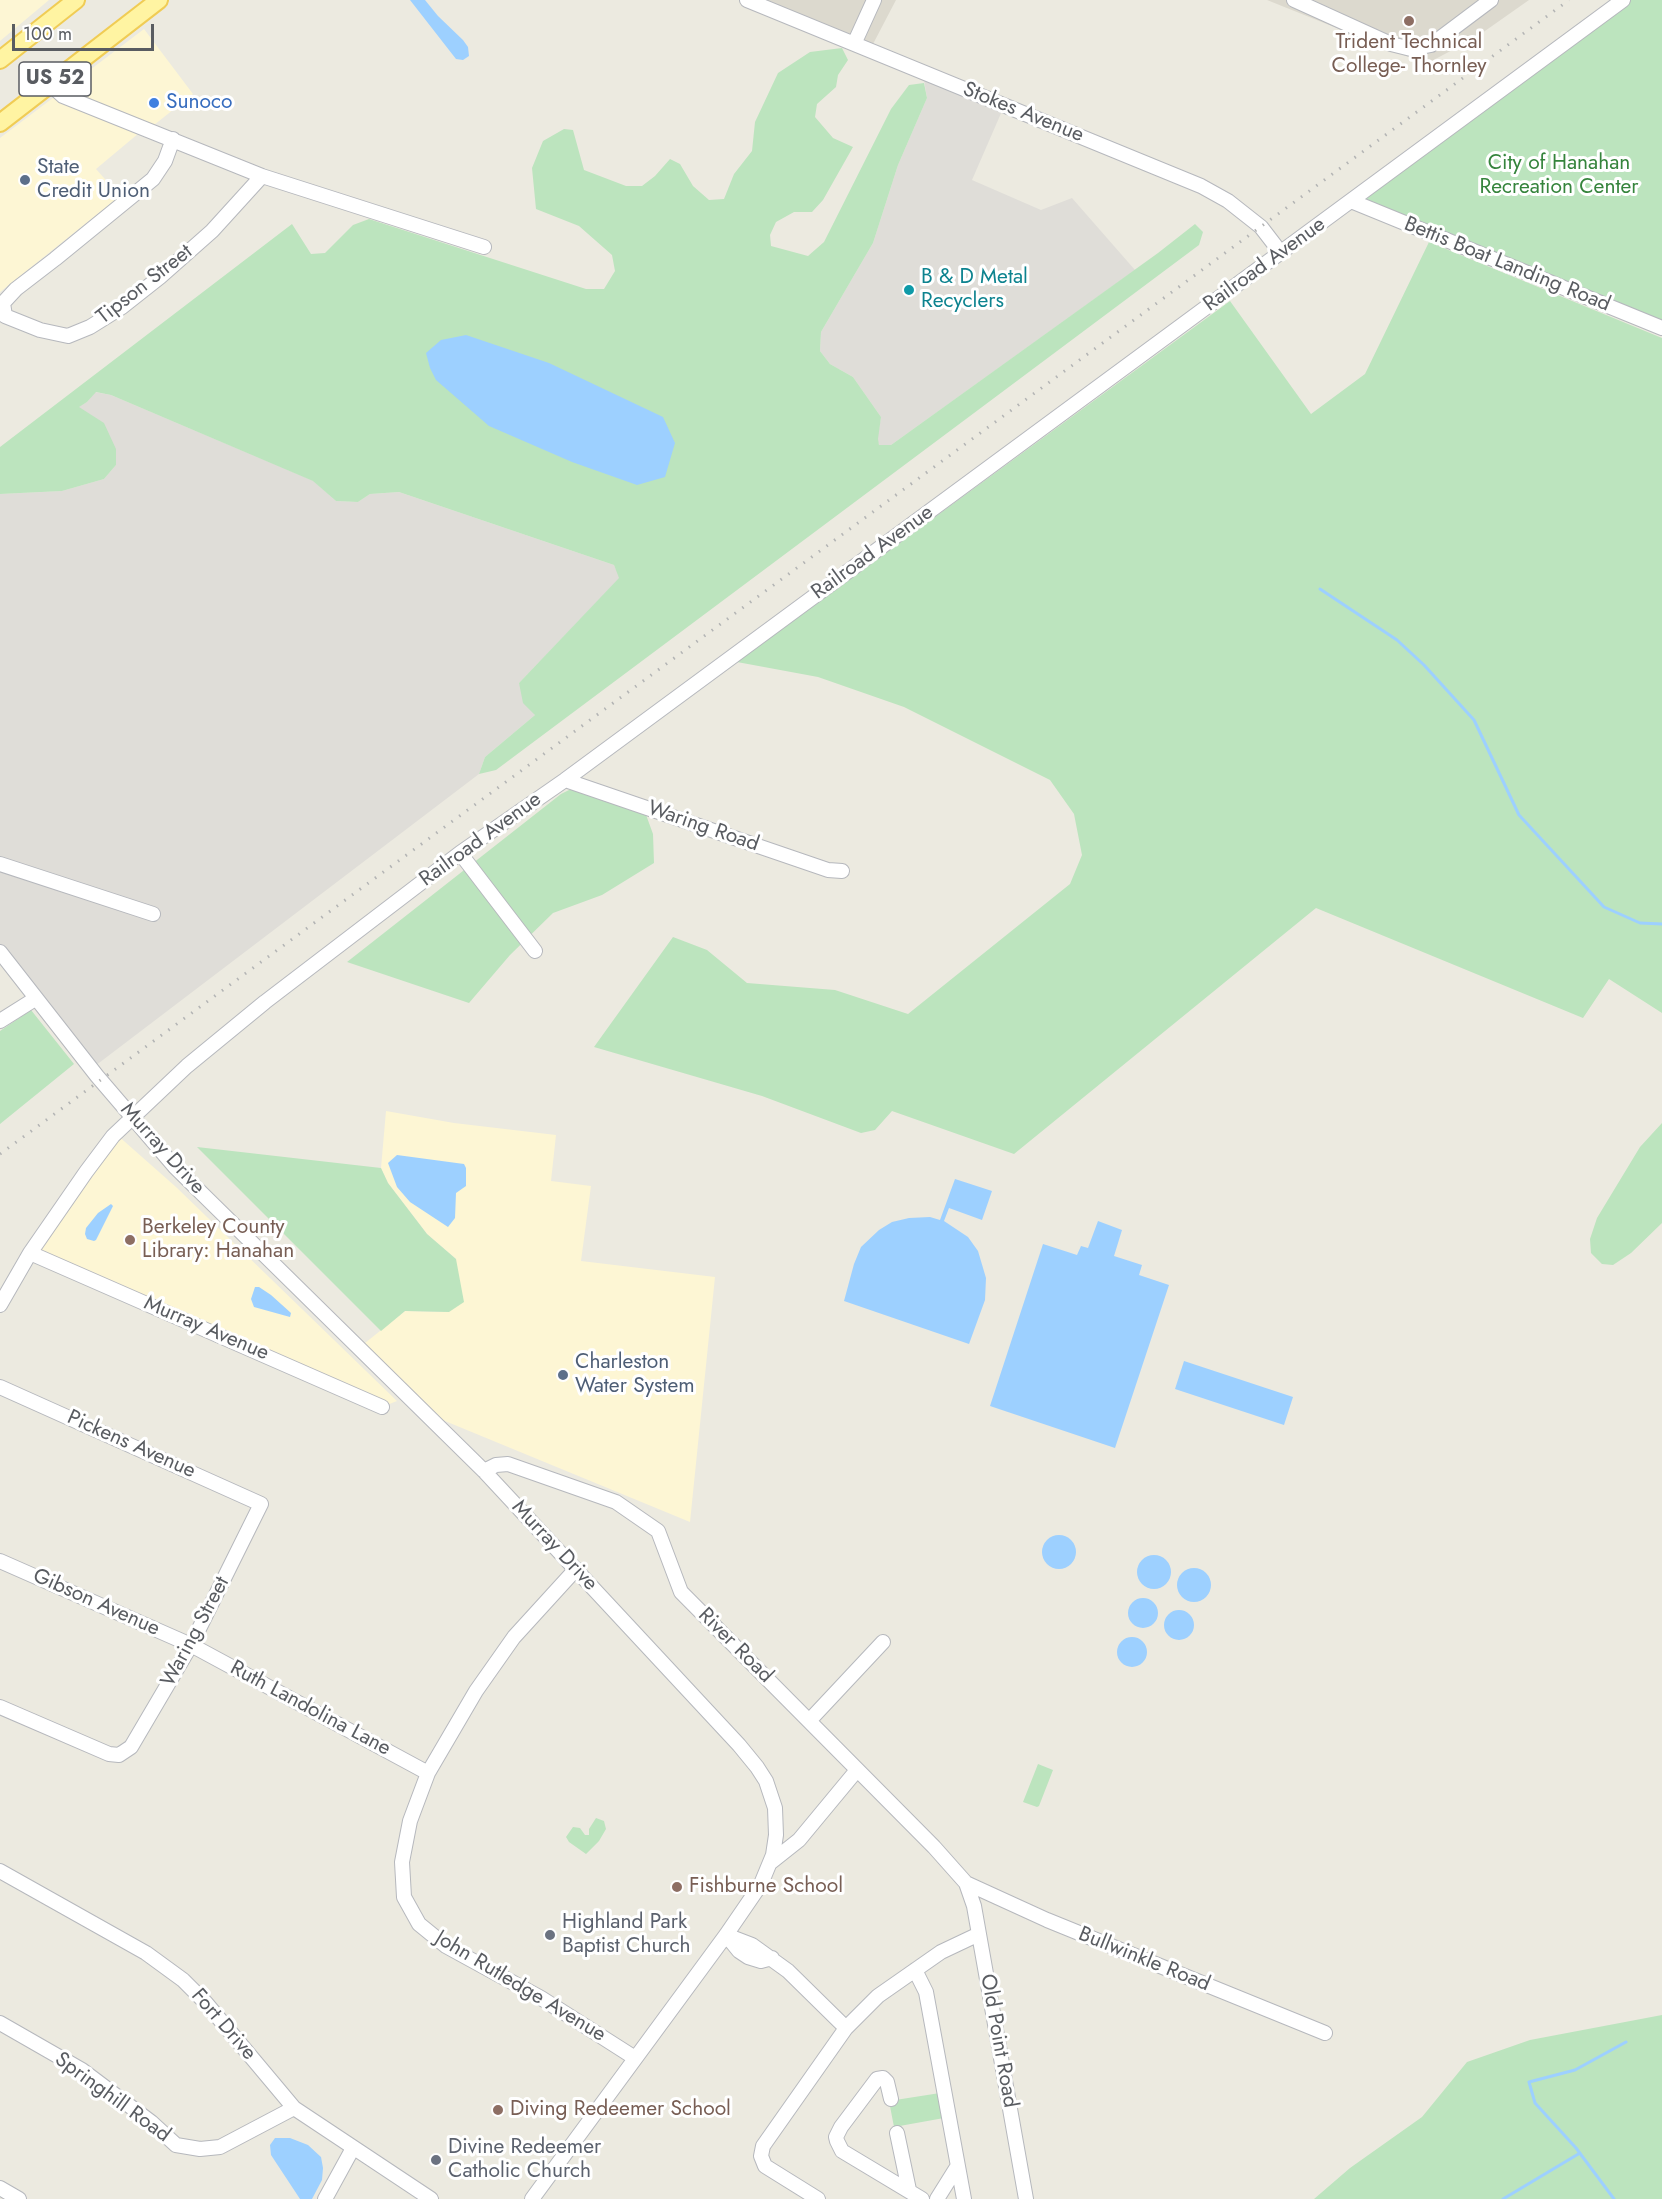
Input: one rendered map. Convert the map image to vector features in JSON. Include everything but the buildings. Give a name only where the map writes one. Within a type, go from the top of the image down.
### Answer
[{"type":"main road","name":"US 52","points":[[0,60],[76,0]]},
{"type":"main road","name":"US 52","points":[[0,123],[159,0]]},
{"type":"street","name":"Stokes Avenue","points":[[747,0],[1201,186],[1228,201],[1261,226],[1281,253]]},
{"type":"street","points":[[854,44],[874,0]]},
{"type":"street","points":[[1294,0],[1391,44],[1411,49],[1431,45],[1491,0]]},
{"type":"street","name":"Railroad Avenue","points":[[0,1305],[30,1253],[113,1136],[187,1066],[265,1002],[460,853],[565,780],[1623,0]]},
{"type":"street","points":[[50,84],[63,96],[262,176],[484,247]]},
{"type":"street","name":"Tipson Street","points":[[173,139],[165,161],[153,179],[16,289],[3,303],[5,316],[40,330],[68,336],[90,327],[122,308],[160,277],[212,231],[262,176]]},
{"type":"street","name":"Bettis Boat Landing Road","points":[[1351,201],[1662,328]]},
{"type":"street","name":"Waring Road","points":[[565,780],[828,870],[842,871]]},
{"type":"street","points":[[460,853],[535,951]]},
{"type":"street","points":[[0,864],[153,914]]},
{"type":"street","name":"Murray Drive","points":[[0,952],[100,1080],[175,1167],[382,1368],[484,1471],[739,1745],[758,1767],[770,1791],[776,1818],[776,1844],[761,1884],[532,2199]]},
{"type":"street","points":[[0,1021],[35,999]]},
{"type":"street","name":"Murray Avenue","points":[[30,1253],[382,1407]]},
{"type":"street","name":"Pickens Avenue","points":[[0,1387],[261,1504]]},
{"type":"street","name":"River Road","points":[[484,1471],[496,1465],[508,1464],[616,1502],[658,1531],[681,1592],[934,1847],[966,1883]]},
{"type":"street","name":"Waring Street","points":[[0,1707],[109,1754],[122,1754],[131,1747],[191,1645],[261,1504]]},
{"type":"street","name":"Gibson Avenue","points":[[0,1561],[191,1645]]},
{"type":"street","name":"John Rutledge Avenue","points":[[576,1569],[514,1637],[476,1691],[428,1773],[410,1821],[402,1862],[404,1897],[419,1924],[446,1946],[541,1998],[635,2058]]},
{"type":"street","points":[[808,1721],[883,1642]]},
{"type":"street","name":"Ruth Landolina Lane","points":[[191,1645],[428,1773]]},
{"type":"street","points":[[770,1863],[799,1840],[857,1770]]},
{"type":"street","name":"Fort Drive","points":[[0,1871],[146,1953],[183,1980],[206,2002],[294,2109],[431,2199]]},
{"type":"street","name":"Old Point Road","points":[[966,1883],[974,1906],[1026,2199]]},
{"type":"street","name":"Bullwinkle Road","points":[[966,1883],[1047,1920],[1325,2033]]},
{"type":"street","points":[[818,2199],[765,2166],[761,2150],[846,2028],[878,1996],[941,1952],[979,1934]]},
{"type":"street","points":[[726,1935],[752,1945],[772,1958],[799,1980],[846,2028]]},
{"type":"street","points":[[915,1970],[926,1992],[964,2199]]},
{"type":"street","name":"Springhill Road","points":[[0,2023],[82,2070],[151,2122],[176,2145],[200,2149],[220,2146],[294,2109]]},
{"type":"street","points":[[891,2099],[887,2082],[883,2078],[877,2079],[841,2127],[837,2141],[842,2151],[922,2199]]},
{"type":"street","points":[[897,2133],[909,2190]]},
{"type":"street","points":[[325,2199],[353,2148]]},
{"type":"street","points":[[937,2199],[957,2167]]},
{"type":"street","points":[[0,2188],[19,2199]]},
{"type":"shaded area","points":[[0,0],[49,0],[0,41]]},
{"type":"shaded area","points":[[760,0],[896,0],[873,44]]},
{"type":"shaded area","name":"Trident Technical College- Thornley","points":[[1267,0],[1529,0],[1475,38],[1426,64]]},
{"type":"shaded area","points":[[144,29],[193,94],[149,129],[145,128],[96,169],[120,196],[0,292],[0,138]]},
{"type":"shaded area","points":[[924,80],[1002,111],[972,180],[1041,210],[1072,198],[1135,270],[891,445],[879,445],[877,439],[881,417],[853,377],[830,364],[820,351],[821,332],[873,243],[898,165],[927,98]]},
{"type":"shaded area","points":[[95,392],[111,395],[314,481],[336,501],[358,502],[370,494],[399,492],[614,565],[620,578],[519,683],[535,715],[485,757],[479,774],[91,1069],[0,952],[0,494],[62,491],[104,479],[116,465],[78,407],[87,402]]},
{"type":"shaded area","points":[[386,1111],[454,1123],[556,1135],[551,1181],[591,1186],[581,1261],[715,1277],[690,1522],[428,1414],[360,1347],[405,1311],[449,1312],[456,1259],[427,1234],[388,1183],[381,1168]]},
{"type":"shaded area","points":[[116,1134],[176,1187],[397,1401],[382,1407],[30,1253]]},
{"type":"green space","name":"City of Hanahan Recreation Center","points":[[1623,0],[1662,0],[1662,328],[1351,201]]},
{"type":"green space","points":[[842,48],[848,60],[838,75],[836,87],[817,104],[815,117],[833,138],[853,147],[823,200],[812,212],[794,212],[776,222],[770,235],[771,246],[808,256],[824,242],[891,109],[909,85],[924,83],[927,98],[898,165],[873,243],[821,332],[820,351],[830,364],[853,377],[881,417],[879,445],[891,445],[1195,224],[1203,232],[1199,245],[496,770],[479,774],[485,757],[535,715],[523,703],[519,683],[619,578],[614,565],[399,492],[370,494],[358,502],[336,501],[313,481],[111,395],[96,392],[79,407],[104,423],[116,449],[116,465],[104,479],[62,491],[0,494],[0,447],[292,224],[311,254],[325,253],[353,225],[369,219],[586,289],[604,289],[615,271],[612,255],[579,226],[536,209],[532,168],[543,141],[564,129],[573,130],[584,170],[626,186],[642,186],[655,176],[670,159],[680,164],[693,186],[709,200],[724,199],[734,174],[752,151],[755,122],[778,73],[810,52]]},
{"type":"green space","points":[[1429,242],[1662,338],[1662,1013],[1609,979],[1583,1018],[1316,908],[1014,1154],[892,1111],[875,1130],[861,1133],[762,1096],[594,1047],[673,937],[707,950],[747,983],[835,990],[908,1014],[1070,884],[1082,855],[1074,814],[1050,780],[904,707],[818,677],[737,662],[1230,301],[1311,414],[1365,374]]},
{"type":"green space","points":[[577,789],[645,812],[653,834],[654,863],[602,895],[553,913],[510,955],[469,1003],[347,962],[561,794]]},
{"type":"green space","points":[[31,1010],[74,1064],[0,1124],[0,1031]]},
{"type":"green space","points":[[1662,1123],[1662,1223],[1631,1253],[1613,1265],[1602,1264],[1591,1253],[1590,1239],[1597,1218],[1640,1147]]},
{"type":"green space","points":[[197,1147],[381,1168],[388,1183],[427,1234],[456,1259],[464,1302],[449,1312],[405,1311],[381,1331]]},
{"type":"green space","points":[[1038,1764],[1053,1770],[1037,1807],[1023,1802]]},
{"type":"green space","points":[[596,1818],[604,1821],[606,1829],[599,1841],[586,1854],[569,1842],[566,1837],[573,1827],[580,1828],[585,1835],[589,1835],[589,1829]]},
{"type":"green space","points":[[1662,2015],[1662,2199],[1314,2199],[1350,2168],[1422,2117],[1467,2062],[1530,2040]]},
{"type":"green space","points":[[940,2093],[944,2118],[894,2127],[889,2101]]},
{"type":"water","points":[[410,0],[425,0],[463,40],[468,47],[469,56],[463,60],[456,59]]},
{"type":"water","points":[[466,335],[549,363],[663,417],[675,443],[665,477],[637,485],[572,462],[489,426],[436,380],[426,353],[441,340]]},
{"type":"water","points":[[397,1155],[464,1164],[466,1186],[456,1193],[455,1218],[448,1227],[410,1202],[397,1187],[388,1163]]},
{"type":"water","points":[[955,1179],[992,1191],[982,1220],[949,1208],[944,1221],[968,1237],[978,1251],[986,1278],[985,1300],[969,1344],[844,1301],[861,1247],[879,1230],[892,1222],[930,1217],[940,1220]]},
{"type":"water","points":[[111,1204],[113,1206],[96,1240],[87,1239],[86,1228],[98,1213]]},
{"type":"water","points":[[1098,1221],[1122,1230],[1114,1256],[1142,1265],[1139,1275],[1169,1285],[1115,1448],[990,1406],[1043,1244],[1077,1255],[1081,1246],[1088,1248]]},
{"type":"water","points":[[255,1287],[271,1295],[291,1313],[290,1317],[254,1307],[251,1299]]},
{"type":"water","points":[[1184,1361],[1293,1397],[1284,1425],[1175,1389]]},
{"type":"water","points":[[1059,1535],[1071,1540],[1076,1552],[1071,1564],[1059,1569],[1047,1564],[1042,1552],[1047,1540]]},
{"type":"water","points":[[1154,1555],[1166,1560],[1171,1572],[1166,1584],[1154,1589],[1142,1584],[1137,1572],[1142,1560]]},
{"type":"water","points":[[1194,1568],[1206,1573],[1211,1585],[1206,1597],[1194,1602],[1182,1597],[1177,1585],[1182,1573]]},
{"type":"water","points":[[1143,1598],[1154,1602],[1158,1613],[1154,1624],[1143,1628],[1132,1624],[1128,1613],[1132,1602]]},
{"type":"water","points":[[1179,1610],[1190,1614],[1194,1625],[1190,1636],[1179,1640],[1168,1636],[1164,1625],[1168,1614]]},
{"type":"water","points":[[1132,1637],[1143,1641],[1147,1652],[1143,1663],[1132,1667],[1121,1663],[1117,1652],[1121,1641]]},
{"type":"water","points":[[275,2138],[290,2138],[308,2145],[321,2157],[322,2180],[312,2199],[300,2199],[271,2155],[270,2145]]},
{"type":"waterway","points":[[1320,589],[1397,640],[1424,665],[1474,720],[1519,815],[1604,907],[1640,923],[1662,924]]},
{"type":"waterway","points":[[1614,2199],[1576,2148],[1535,2103],[1529,2082],[1575,2070],[1626,2042]]},
{"type":"waterway","points":[[1503,2199],[1580,2153]]},
{"type":"railway","points":[[0,1154],[1569,0]]},
{"type":"place","name":"Trident Technical College- Thornley","points":[[1409,21]]},
{"type":"place","name":"Sunoco","points":[[154,103]]},
{"type":"place","name":"State Credit Union","points":[[25,180]]},
{"type":"place","name":"B & D Metal Recyclers","points":[[909,290]]},
{"type":"place","name":"Berkeley County Library: Hanahan","points":[[130,1240]]},
{"type":"place","name":"Charleston Water System","points":[[563,1375]]},
{"type":"place","name":"Fishburne School","points":[[677,1887]]},
{"type":"place","name":"Highland Park Baptist Church","points":[[550,1935]]},
{"type":"place","name":"Diving Redeemer School","points":[[498,2110]]},
{"type":"place","name":"Divine Redeemer Catholic Church","points":[[436,2160]]}]
